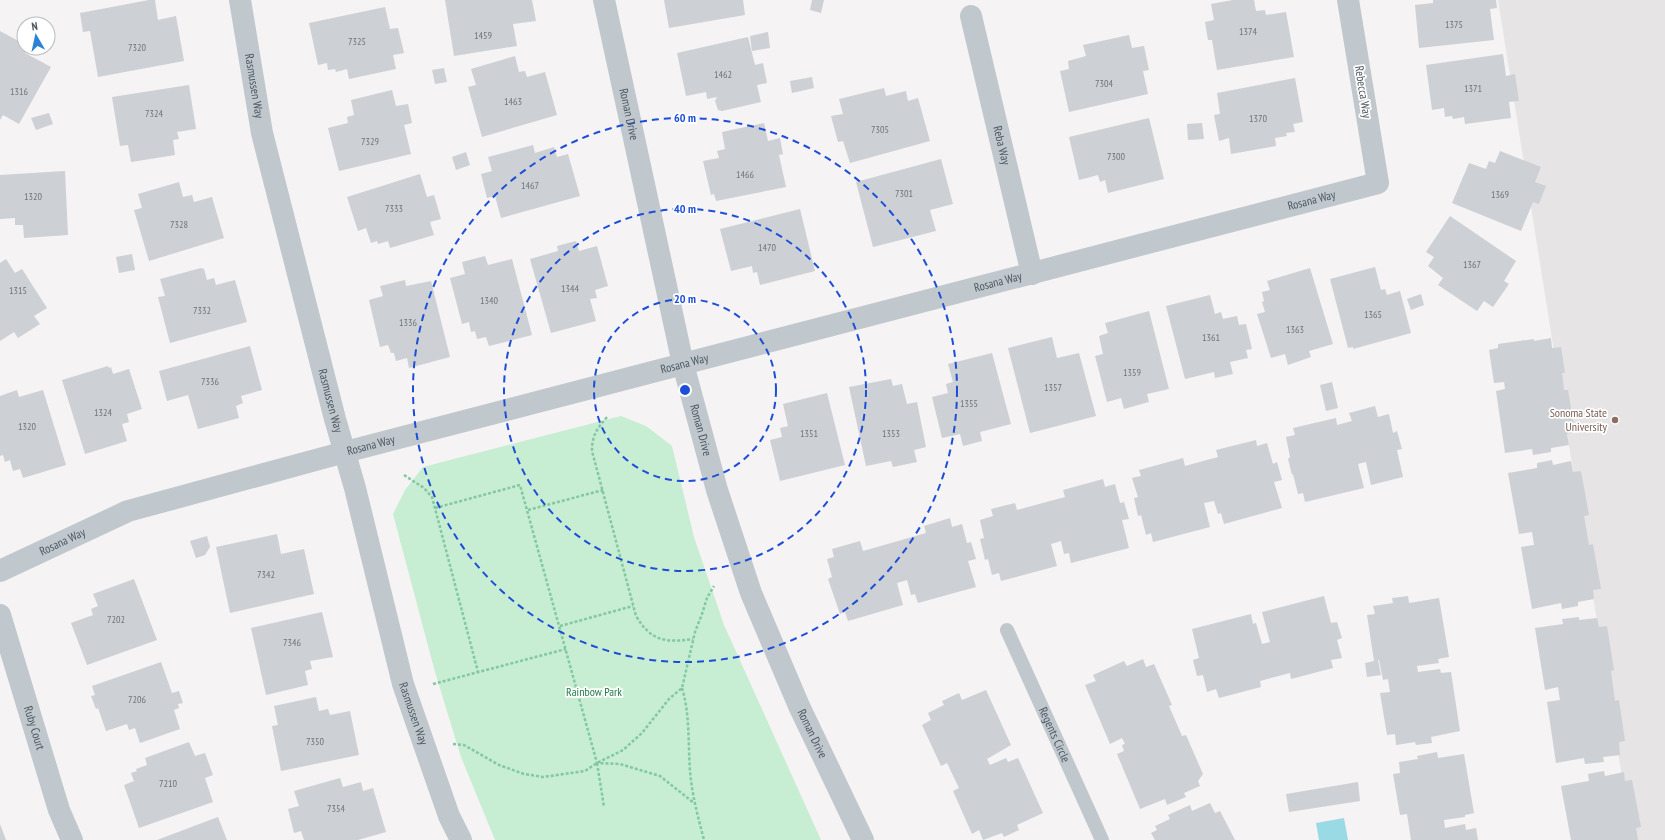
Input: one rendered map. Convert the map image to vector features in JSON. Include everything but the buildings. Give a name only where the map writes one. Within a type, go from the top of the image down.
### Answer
[{"type":"street","name":"Rasmussen Way","points":[[240,0],[262,133],[345,452],[403,684],[449,816],[461,840]]},
{"type":"street","name":"Roman Drive","points":[[604,0],[683,364],[717,490],[750,593],[799,706],[862,840]]},
{"type":"street","name":"Rebecca Way","points":[[1348,0],[1378,184]]},
{"type":"street","name":"Reba Way","points":[[971,16],[1032,274]]},
{"type":"street","name":"Rosana Way","points":[[0,571],[128,511],[345,452],[1378,184]]},
{"type":"street","name":"Ruby Court","points":[[0,615],[59,810],[72,840]]},
{"type":"lane","name":"Regents Circle","points":[[1007,630],[1102,840]]},
{"type":"path","points":[[608,416],[598,428],[592,439],[592,451],[636,616],[642,626],[651,635],[666,640],[679,641],[693,639]]},
{"type":"path","points":[[404,475],[428,492],[432,497],[478,672]]},
{"type":"path","points":[[435,508],[520,485],[597,763],[604,807]]},
{"type":"path","points":[[528,510],[603,490]]},
{"type":"path","points":[[704,840],[694,803],[690,772],[687,704],[682,688],[693,639],[707,598],[714,586]]},
{"type":"path","points":[[560,626],[633,606]]},
{"type":"path","points":[[432,684],[566,648]]},
{"type":"path","points":[[452,744],[464,745],[499,765],[524,774],[543,777],[586,771],[597,763],[628,746],[642,733],[670,699],[682,688]]},
{"type":"path","points":[[597,763],[620,764],[660,776],[694,803]]},
{"type":"shaded area","name":"Sonoma State University","points":[[1498,0],[1665,0],[1665,840],[1632,840]]},
{"type":"green space","name":"Rainbow Park","points":[[621,416],[646,426],[672,446],[694,537],[724,625],[821,840],[495,840],[461,757],[435,672],[393,514],[405,490],[423,467]]},
{"type":"water","points":[[1344,818],[1348,840],[1319,840],[1316,823]]},
{"type":"place","name":"Sonoma State University","points":[[1615,420]]}]
